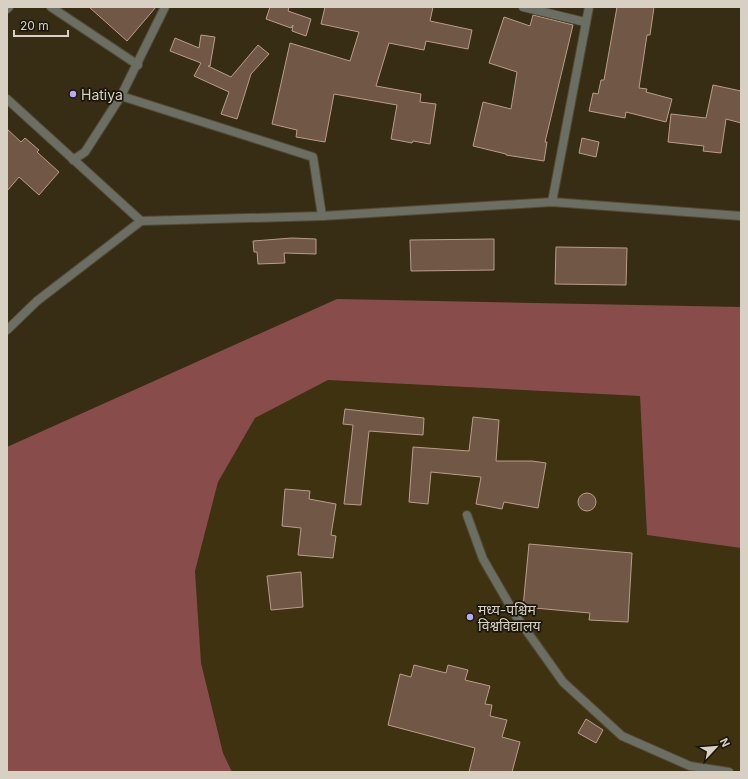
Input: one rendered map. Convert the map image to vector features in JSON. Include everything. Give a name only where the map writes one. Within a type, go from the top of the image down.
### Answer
[{"type":"street","points":[[51,7],[138,64]]},
{"type":"street","points":[[73,160],[85,152],[121,96],[165,7]]},
{"type":"street","points":[[522,7],[585,22]]},
{"type":"street","points":[[552,202],[589,7]]},
{"type":"street","points":[[121,96],[313,157],[322,216]]},
{"type":"street","points":[[7,99],[141,221]]},
{"type":"street","points":[[7,330],[37,301],[141,221],[322,216],[552,202],[741,216]]},
{"type":"street","points":[[467,515],[483,559],[516,616],[563,682],[622,736],[690,766],[729,772]]},
{"type":"shaded area","points":[[337,299],[741,307],[741,548],[647,535],[640,396],[328,380],[255,418],[218,482],[195,571],[201,663],[223,753],[232,772],[7,772],[7,447]]},
{"type":"shaded area","name":"मध्य-पश्चिम विश्वविद्यालय","points":[[328,380],[640,396],[647,535],[741,548],[741,772],[232,772],[223,753],[201,663],[195,571],[218,482],[255,418]]},
{"type":"building","points":[[89,7],[156,7],[127,41]]},
{"type":"building","points":[[270,7],[289,7],[288,11],[311,19],[306,36],[292,31],[293,25],[291,28],[266,19]]},
{"type":"building","points":[[325,7],[433,7],[430,21],[472,30],[468,49],[426,41],[424,50],[389,43],[376,86],[421,94],[420,102],[436,104],[430,144],[413,141],[412,143],[391,139],[397,105],[334,94],[325,142],[296,137],[297,130],[272,124],[290,43],[350,61],[359,32],[321,24]]},
{"type":"building","points":[[617,7],[654,7],[650,35],[647,35],[639,88],[647,89],[646,92],[672,99],[666,122],[626,112],[625,118],[589,111],[593,93],[598,94],[601,80],[604,80]]},
{"type":"building","points":[[533,15],[573,25],[545,142],[547,142],[544,161],[506,155],[473,146],[483,102],[511,109],[517,72],[489,63],[504,17],[530,26]]},
{"type":"building","points":[[201,35],[215,37],[210,66],[208,66],[231,77],[258,45],[269,54],[251,74],[237,119],[221,114],[229,92],[194,76],[201,63],[170,51],[175,38],[199,48]]},
{"type":"building","points":[[713,85],[741,91],[741,123],[726,119],[721,153],[703,151],[704,146],[668,142],[671,114],[706,118]]},
{"type":"building","points":[[7,129],[21,142],[25,138],[39,150],[37,152],[59,172],[39,195],[19,177],[7,191]]},
{"type":"building","points":[[582,138],[599,142],[596,157],[579,153]]},
{"type":"building","points":[[292,238],[316,239],[316,254],[284,253],[285,263],[258,264],[257,252],[254,252],[253,241]]},
{"type":"building","points":[[494,239],[494,270],[411,271],[410,240]]},
{"type":"building","points":[[556,247],[627,248],[626,285],[555,284]]},
{"type":"building","points":[[345,409],[424,418],[423,435],[369,431],[361,505],[344,504],[353,425],[343,424]]},
{"type":"building","points":[[473,417],[499,420],[496,461],[532,461],[546,463],[538,508],[504,502],[502,509],[476,504],[481,477],[431,472],[428,504],[409,502],[413,447],[469,451]]},
{"type":"building","points":[[285,489],[310,491],[309,499],[336,504],[331,535],[336,536],[333,558],[298,555],[301,528],[282,526]]},
{"type":"building","points":[[587,493],[593,496],[596,502],[593,508],[587,511],[581,508],[578,502],[581,496]]},
{"type":"building","points":[[529,544],[632,553],[628,622],[589,620],[590,613],[523,607]]},
{"type":"building","points":[[301,572],[303,607],[271,610],[267,576]]},
{"type":"building","points":[[414,665],[446,673],[448,665],[468,670],[465,680],[490,686],[485,704],[492,705],[490,716],[507,720],[502,737],[520,742],[512,772],[469,772],[475,748],[388,725],[400,674],[411,677]]},
{"type":"building","points":[[586,719],[603,730],[596,743],[578,733]]},
{"type":"place","name":"Hatiya","points":[[73,94]]},
{"type":"place","name":"मध्य-पश्चिम विश्वविद्यालय","points":[[470,617]]}]
